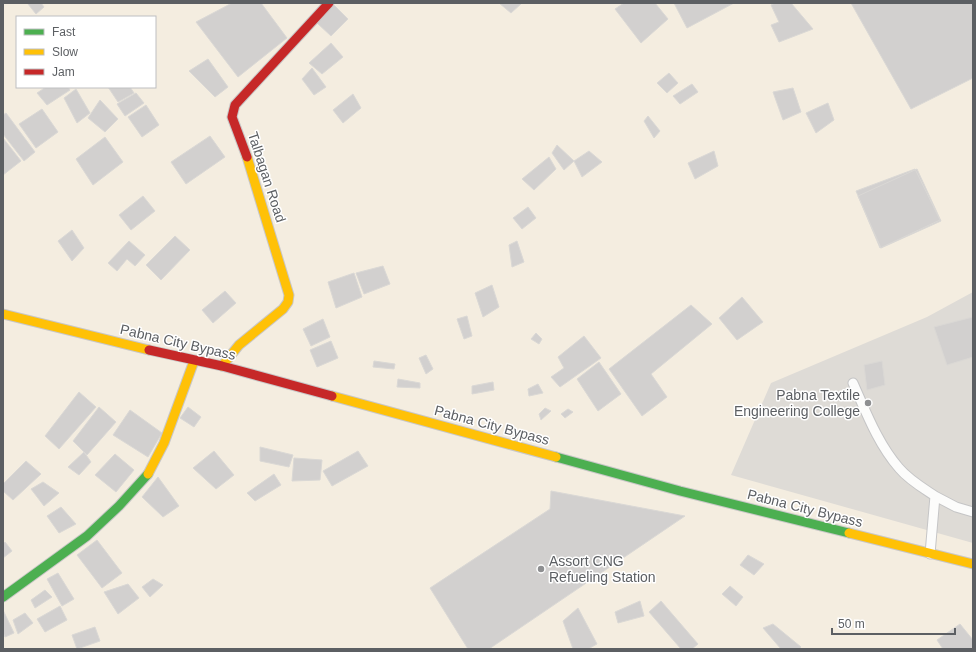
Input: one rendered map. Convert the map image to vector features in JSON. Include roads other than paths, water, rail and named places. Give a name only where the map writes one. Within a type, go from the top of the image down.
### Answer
[{"type":"main road","name":"Talbagan Road","points":[[222,366],[239,344],[283,309],[288,302],[289,295],[254,177],[232,117],[233,110],[235,104],[248,89],[329,3]]},
{"type":"main road","name":"Pabna City Bypass","points":[[3,314],[194,361],[222,366],[657,485],[973,564]]},
{"type":"main road","points":[[3,597],[87,536],[119,506],[148,474],[164,443],[194,361]]},
{"type":"lane","points":[[853,383],[874,428],[899,468],[917,484],[936,496],[956,507],[973,512]]},
{"type":"lane","points":[[930,554],[936,496]]},
{"type":"place","name":"Pabna Textile Engineering College","points":[[868,403]]},
{"type":"place","name":"Assort CNG Refueling Station","points":[[541,569]]}]
